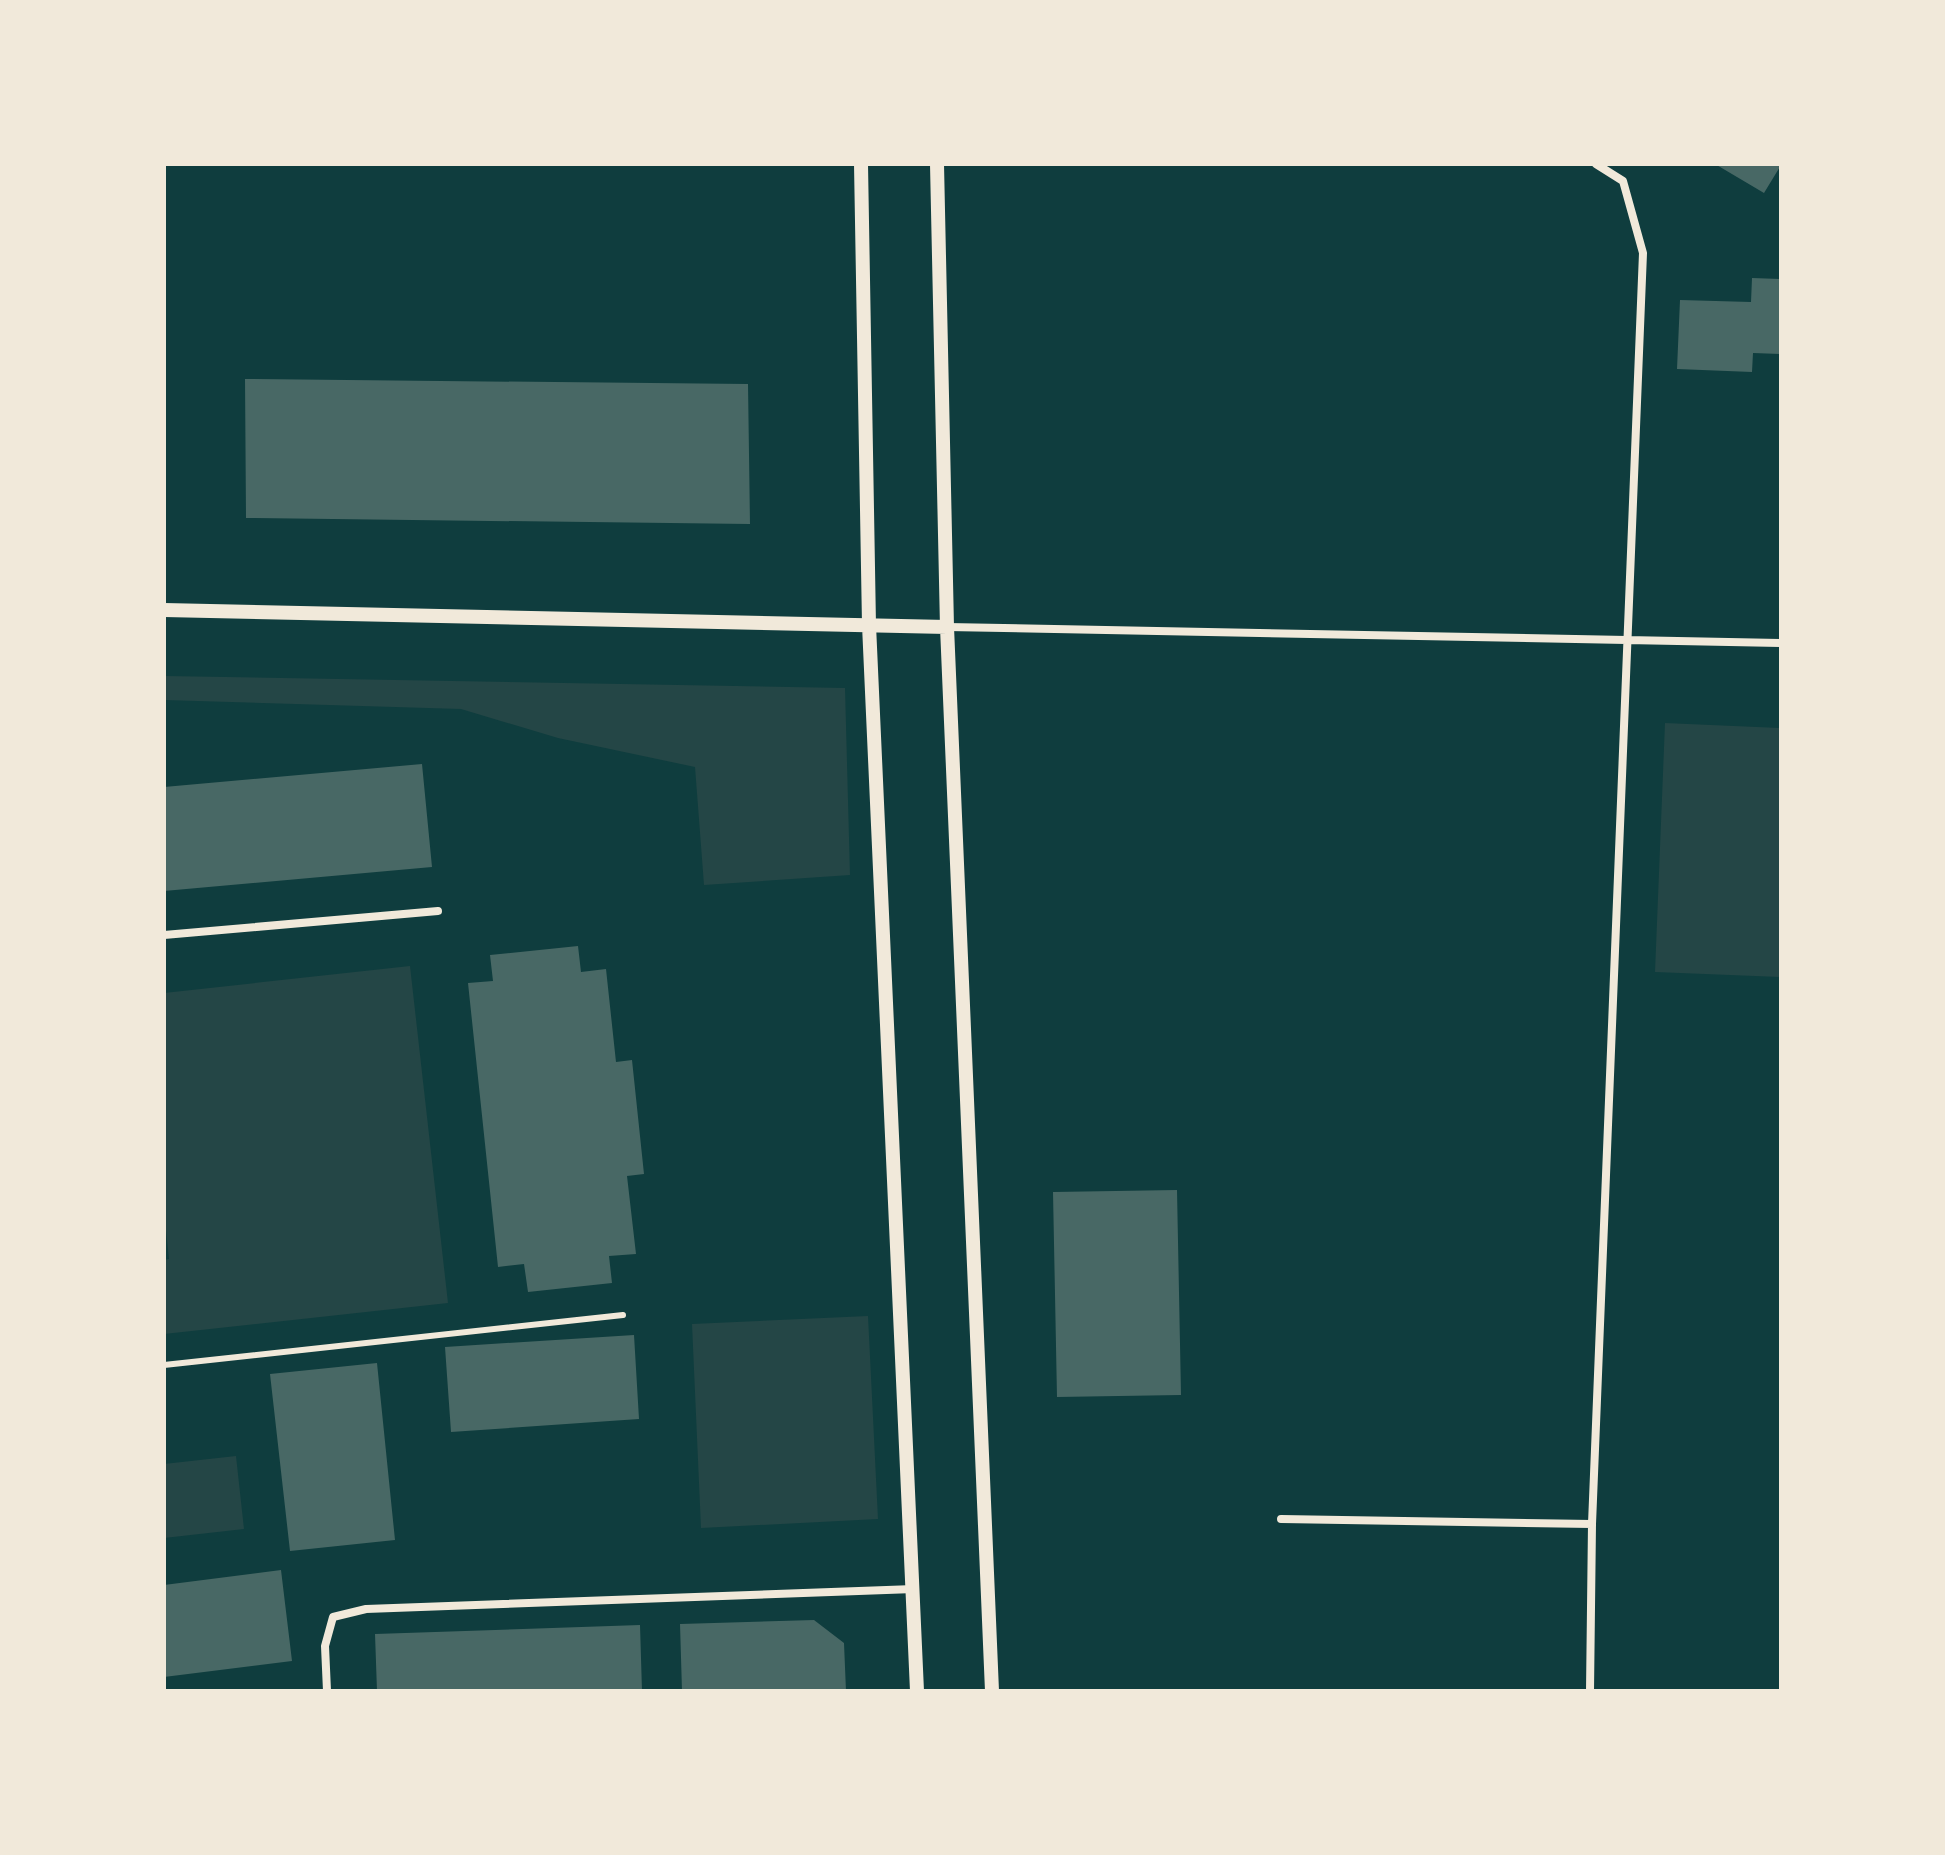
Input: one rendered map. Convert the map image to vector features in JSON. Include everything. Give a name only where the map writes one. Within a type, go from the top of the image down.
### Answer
[{"type":"street","points":[[861,164],[869,625],[917,1691]]},
{"type":"street","points":[[937,164],[947,627],[992,1691]]},
{"type":"street","points":[[1590,1691],[1592,1524],[1643,253],[1623,181],[1596,164]]},
{"type":"street","points":[[164,610],[1781,643]]},
{"type":"street","points":[[164,935],[438,911]]},
{"type":"street","points":[[1281,1519],[1592,1524]]},
{"type":"street","points":[[327,1691],[325,1646],[333,1617],[366,1609],[914,1589]]},
{"type":"lane","points":[[164,1365],[623,1315]]},
{"type":"shaded area","points":[[164,676],[845,688],[850,875],[704,885],[695,767],[558,738],[461,709],[164,700]]},
{"type":"shaded area","points":[[1665,723],[1781,728],[1781,977],[1655,972]]},
{"type":"shaded area","points":[[410,966],[448,1303],[164,1334],[164,1260],[169,1259],[164,1212],[164,993]]},
{"type":"shaded area","points":[[868,1316],[878,1519],[701,1528],[692,1324]]},
{"type":"shaded area","points":[[236,1456],[244,1529],[164,1538],[164,1464]]},
{"type":"building","points":[[1715,164],[1781,164],[1781,165],[1764,193]]},
{"type":"building","points":[[1752,278],[1781,279],[1781,354],[1753,353],[1752,372],[1677,369],[1680,300],[1751,302]]},
{"type":"building","points":[[245,379],[748,384],[750,524],[246,518]]},
{"type":"building","points":[[422,764],[432,867],[164,891],[164,787]]},
{"type":"building","points":[[578,946],[581,972],[606,969],[616,1062],[632,1060],[644,1174],[627,1176],[636,1254],[609,1256],[612,1283],[528,1292],[524,1264],[498,1267],[468,983],[493,981],[490,955]]},
{"type":"building","points":[[1177,1190],[1181,1395],[1057,1397],[1053,1192]]},
{"type":"building","points":[[634,1335],[639,1419],[451,1432],[445,1347]]},
{"type":"building","points":[[377,1363],[395,1540],[290,1551],[270,1374]]},
{"type":"building","points":[[281,1570],[292,1661],[164,1677],[164,1585]]},
{"type":"building","points":[[814,1620],[844,1643],[846,1691],[682,1691],[680,1624]]},
{"type":"building","points":[[640,1625],[642,1691],[377,1691],[375,1634]]}]
